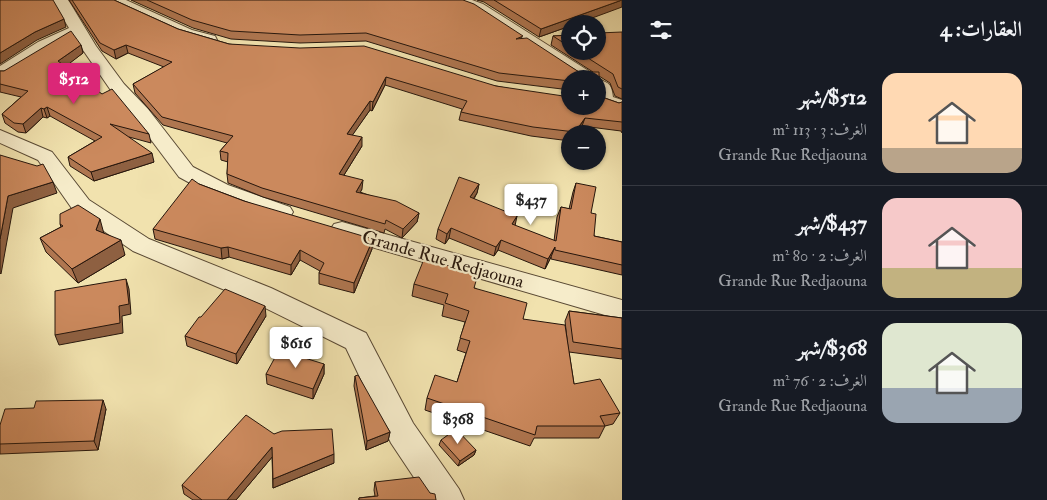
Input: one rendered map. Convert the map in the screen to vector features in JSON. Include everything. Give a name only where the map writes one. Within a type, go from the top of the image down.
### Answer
[{"type":"street","name":"Grande Rue Redjaouna","points":[[60,0],[66,6],[88,47],[118,88],[141,113],[186,172],[220,190],[254,204],[421,254],[622,310]]},
{"type":"street","points":[[114,0],[186,33],[222,44]]},
{"type":"street","points":[[457,0],[485,4],[577,70]]},
{"type":"street","points":[[0,74],[44,46],[79,29]]},
{"type":"street","points":[[606,101],[619,104]]},
{"type":"street","points":[[606,102],[619,104]]},
{"type":"street","points":[[0,136],[45,156],[81,205],[141,245],[262,295],[356,341],[402,433],[448,500]]},
{"type":"building","points":[[0,0],[53,0],[64,19],[35,32],[0,53]]},
{"type":"building","points":[[72,0],[114,0],[178,29],[229,44],[300,48],[364,46],[496,86],[561,96],[561,115],[606,115],[606,98],[619,103],[622,102],[622,122],[585,118],[580,125],[561,125],[561,130],[533,127],[461,112],[467,101],[386,77],[373,102],[370,101],[347,134],[362,137],[339,174],[363,180],[356,192],[396,201],[419,213],[403,229],[386,220],[385,224],[262,188],[227,174],[228,153],[220,151],[233,136],[162,117],[133,84],[172,62],[126,45],[114,50],[100,43]]},
{"type":"building","points":[[147,0],[463,0],[474,4],[523,36],[516,39],[527,38],[576,70],[561,70],[561,80],[499,73],[366,33],[300,35],[231,31],[192,20]]},
{"type":"building","points":[[494,0],[622,0],[580,15],[561,15],[561,22],[541,29]]},
{"type":"building","points":[[71,31],[81,45],[58,61],[102,94],[112,89],[149,134],[110,124],[152,153],[91,172],[68,157],[102,137],[47,107],[41,108],[23,124],[14,123],[2,114],[28,91],[0,84],[0,71],[4,71]]},
{"type":"building","points":[[622,32],[622,89],[618,87],[613,74],[591,60],[606,60],[606,33]]},
{"type":"building","points":[[553,36],[561,36],[561,41]]},
{"type":"building","points":[[0,155],[37,166],[43,164],[53,182],[8,196],[0,239]]},
{"type":"building","points":[[459,177],[479,184],[470,197],[517,216],[512,224],[556,241],[561,207],[571,209],[576,183],[596,187],[591,213],[596,214],[594,236],[622,242],[622,265],[555,250],[555,247],[548,259],[501,240],[496,247],[451,228],[447,234],[438,229]]},
{"type":"building","points":[[192,179],[199,184],[244,201],[373,239],[354,283],[319,273],[324,263],[300,250],[291,265],[228,247],[221,248],[153,229]]},
{"type":"building","points":[[78,205],[100,219],[96,230],[121,240],[72,269],[40,238],[63,226],[60,224],[60,214]]},
{"type":"building","points":[[424,259],[478,274],[474,288],[527,303],[523,319],[565,325],[574,384],[600,379],[620,413],[600,416],[605,426],[537,426],[535,435],[427,398],[435,375],[457,382],[470,341],[460,338],[469,311],[445,303],[448,294],[414,284]]},
{"type":"building","points":[[126,279],[129,304],[119,306],[120,323],[55,335],[55,291]]},
{"type":"building","points":[[225,289],[265,306],[236,354],[185,336],[199,317]]},
{"type":"building","points":[[569,311],[622,318],[622,349],[573,342]]},
{"type":"building","points":[[279,350],[324,364],[313,389],[266,374]]},
{"type":"building","points":[[358,375],[390,432],[367,441],[355,376]]},
{"type":"building","points":[[103,400],[94,441],[0,444],[0,425],[5,409],[34,408],[36,401]]},
{"type":"building","points":[[246,415],[274,434],[282,431],[332,429],[334,454],[273,479],[272,447],[227,500],[202,500],[182,485]]},
{"type":"building","points":[[456,429],[476,450],[460,461],[441,440]]},
{"type":"building","points":[[419,477],[430,493],[435,494],[436,500],[359,500],[359,498],[378,496],[375,482]]}]
